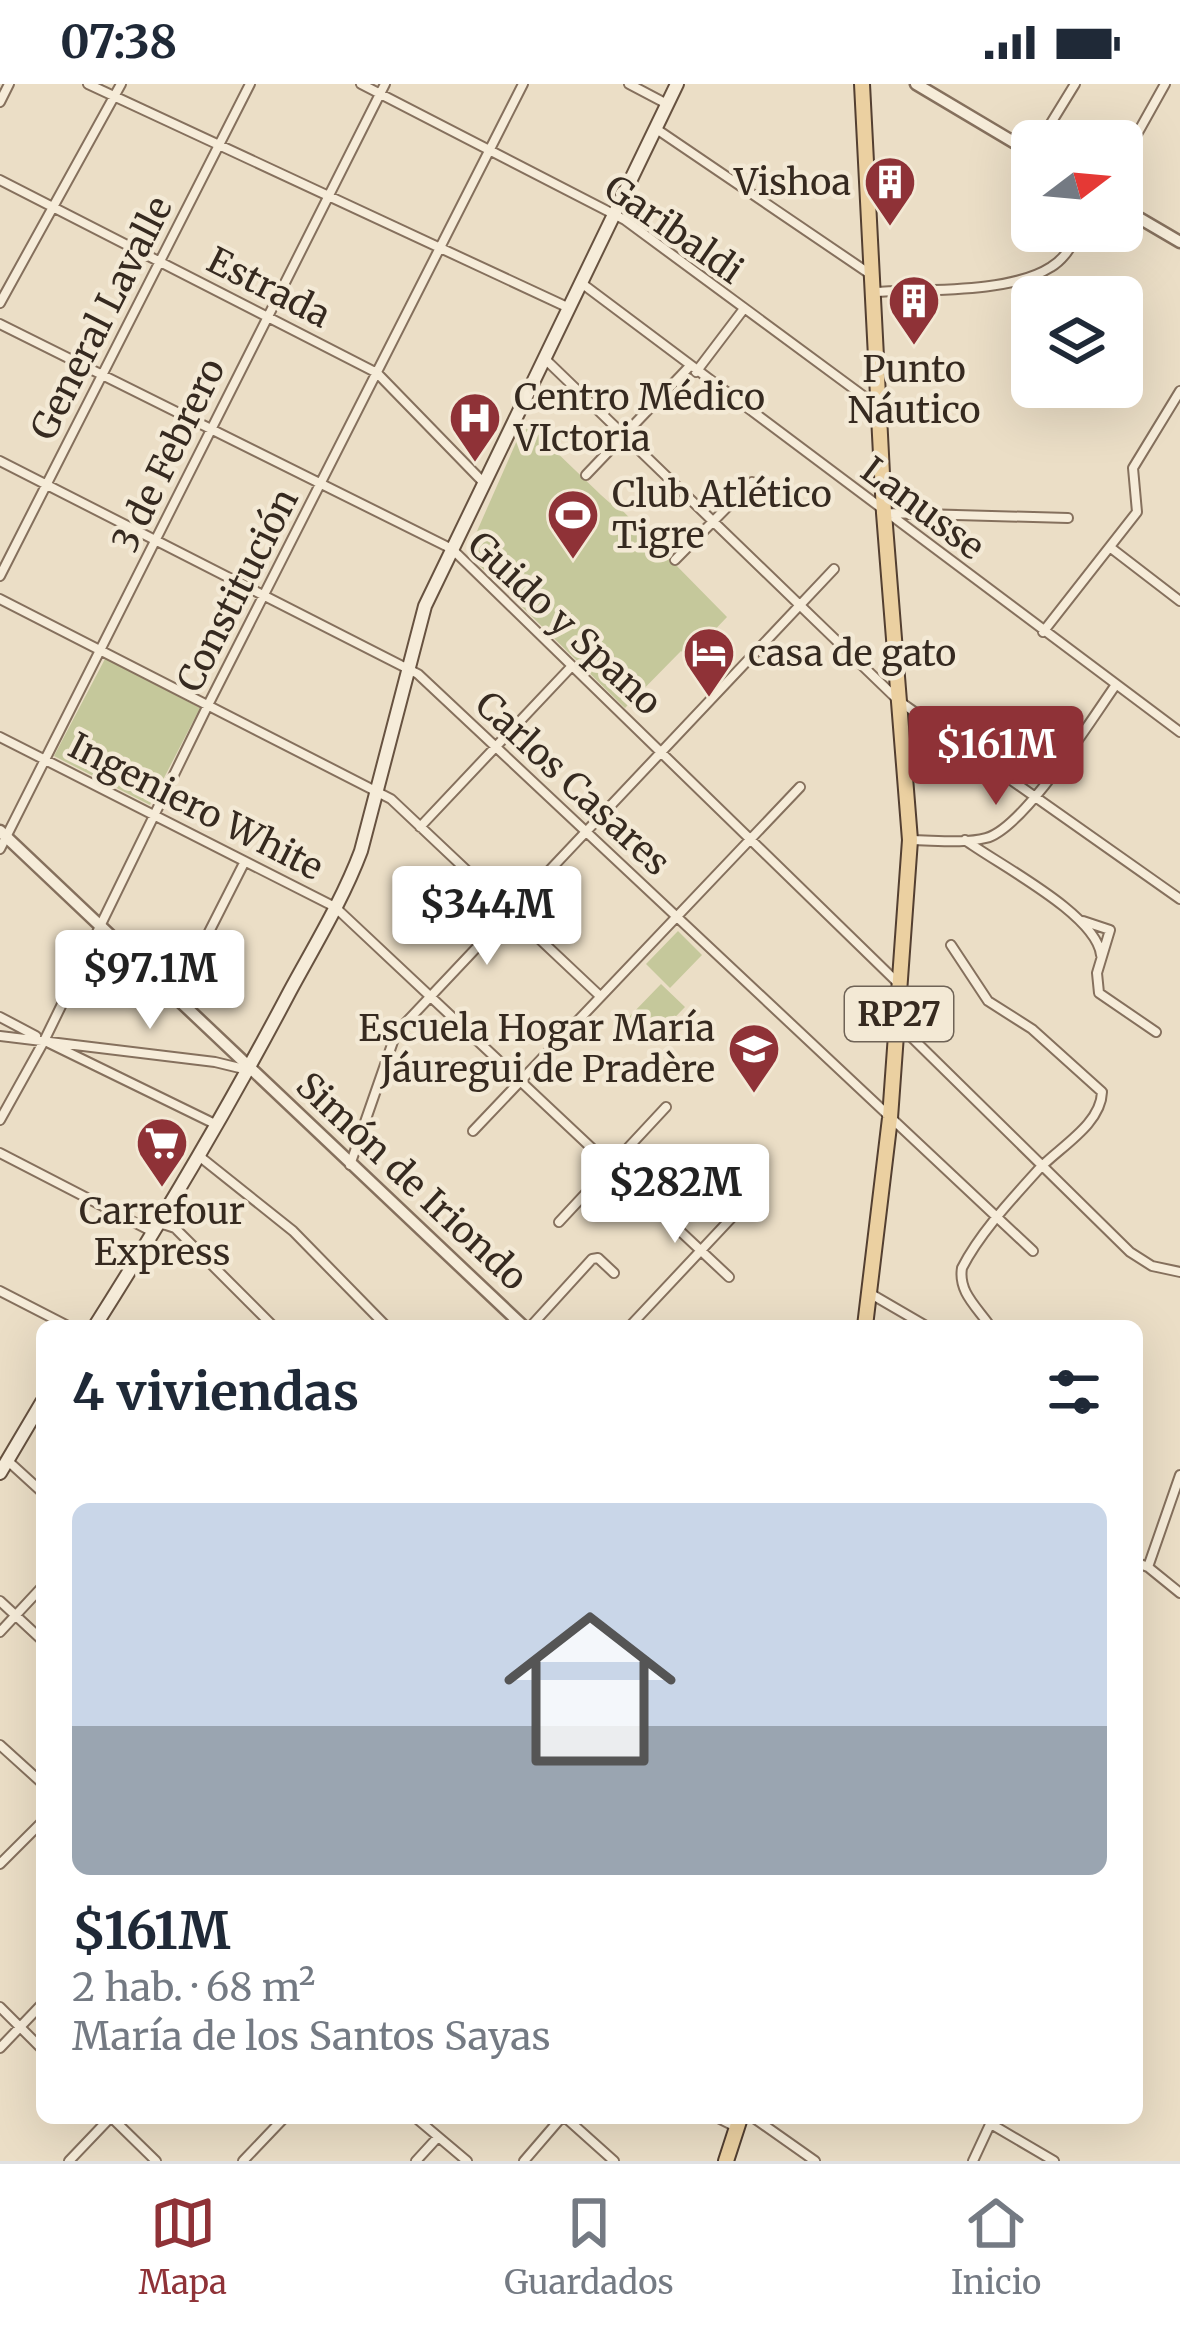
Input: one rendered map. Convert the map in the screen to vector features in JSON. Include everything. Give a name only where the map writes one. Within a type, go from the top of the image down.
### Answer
[{"type":"main road","points":[[98,1320],[249,1070],[356,867],[416,628],[677,84]]},
{"type":"main road","name":"RP27","points":[[862,84],[884,513],[910,840],[890,1118],[866,1320]]},
{"type":"main road","points":[[2,1468],[36,1412]]},
{"type":"main road","points":[[726,2161],[739,2124]]},
{"type":"street","points":[[0,102],[9,84]]},
{"type":"street","points":[[88,84],[567,307]]},
{"type":"street","points":[[0,303],[121,84]]},
{"type":"street","name":"General Lavalle","points":[[0,576],[250,84]]},
{"type":"street","name":"Garibaldi","points":[[361,84],[382,89],[613,214],[880,409]]},
{"type":"street","name":"Constitución","points":[[0,1120],[44,1041],[208,705],[524,84]]},
{"type":"street","points":[[628,84],[667,104]]},
{"type":"street","points":[[1053,120],[1075,84]]},
{"type":"street","points":[[1143,123],[1165,84]]},
{"type":"street","points":[[920,85],[1011,140]]},
{"type":"street","name":"3 de Febrero","points":[[2,839],[382,89]]},
{"type":"street","points":[[656,128],[872,274]]},
{"type":"street","name":"Estrada","points":[[0,181],[376,373],[484,483]]},
{"type":"street","points":[[1143,220],[1180,242]]},
{"type":"street","points":[[873,292],[987,285],[1030,276],[1066,252]]},
{"type":"street","name":"Lanusse","points":[[579,281],[1180,732]]},
{"type":"street","points":[[586,475],[693,369],[743,310]]},
{"type":"street","name":"Guido y Spano","points":[[0,324],[452,549],[901,986]]},
{"type":"street","points":[[543,357],[899,701],[1180,898]]},
{"type":"street","points":[[1043,632],[1137,512],[1133,468],[1180,391]]},
{"type":"street","name":"Carlos Casares","points":[[0,461],[407,667],[1034,1251]]},
{"type":"street","points":[[675,560],[752,482]]},
{"type":"street","points":[[884,513],[1068,518]]},
{"type":"street","points":[[1111,548],[1180,601]]},
{"type":"street","points":[[350,1166],[389,1045],[430,995],[834,569]]},
{"type":"street","points":[[0,599],[378,791],[600,996]]},
{"type":"street","points":[[421,827],[571,667]]},
{"type":"street","points":[[910,840],[965,840],[1004,830],[1036,795],[1115,686]]},
{"type":"street","name":"Ingeniero White","points":[[0,736],[334,907],[729,1277]]},
{"type":"street","points":[[473,1131],[800,788]]},
{"type":"street","name":"Simón de Iriondo","points":[[2,839],[520,1320]]},
{"type":"street","points":[[965,840],[1083,921],[1100,943],[1101,955]]},
{"type":"street","points":[[175,1000],[244,863]]},
{"type":"street","points":[[1083,921],[1110,930],[1101,955],[1099,993],[1156,1032]]},
{"type":"street","points":[[951,945],[988,1001],[1032,1029],[1102,1092],[1088,1122],[1041,1166],[969,1255],[960,1280],[987,1320]]},
{"type":"street","points":[[0,1017],[217,1125]]},
{"type":"street","points":[[898,1024],[1130,1252],[1152,1266],[1178,1269]]},
{"type":"street","points":[[0,1036],[249,1070]]},
{"type":"street","points":[[559,1222],[666,1107]]},
{"type":"street","points":[[0,1153],[157,1228],[175,1228],[267,1320]]},
{"type":"street","points":[[199,1156],[293,1231],[380,1320]]},
{"type":"street","points":[[636,1320],[752,1196]]},
{"type":"street","points":[[533,1320],[592,1259],[598,1258],[614,1273]]},
{"type":"street","points":[[0,1291],[56,1320]]},
{"type":"street","points":[[871,1294],[916,1320]]},
{"type":"street","points":[[2,1468],[36,1488]]},
{"type":"street","points":[[1148,1567],[1179,1482]]},
{"type":"street","points":[[1143,1565],[1180,1593]]},
{"type":"street","points":[[0,1631],[36,1593]]},
{"type":"street","points":[[0,1601],[36,1635]]},
{"type":"street","points":[[0,1745],[36,1778]]},
{"type":"street","points":[[33,1775],[36,1772]]},
{"type":"street","points":[[0,1864],[36,1828]]},
{"type":"street","points":[[0,2007],[36,2043]]},
{"type":"street","points":[[0,2048],[36,2010]]},
{"type":"street","points":[[69,2161],[105,2124]]},
{"type":"street","points":[[117,2124],[156,2161]]},
{"type":"street","points":[[243,2161],[278,2124]]},
{"type":"street","points":[[423,2124],[466,2161]]},
{"type":"street","points":[[524,2161],[558,2124]]},
{"type":"street","points":[[571,2124],[614,2161]]},
{"type":"street","points":[[762,2124],[814,2161]]},
{"type":"street","points":[[973,2161],[991,2124]]},
{"type":"street","points":[[997,2124],[1054,2161]]},
{"type":"street","points":[[416,2161],[438,2137]]},
{"type":"green space","name":"Club Atlético Tigre","points":[[525,422],[613,501],[727,617],[689,657],[681,651],[625,708],[511,596],[510,589],[467,554]]},
{"type":"green space","points":[[106,657],[200,708],[150,805],[54,756]]},
{"type":"green space","points":[[678,931],[702,955],[670,988],[646,964]]},
{"type":"green space","points":[[661,984],[685,1007],[653,1040],[629,1017]]},
{"type":"place","name":"Vishoa","points":[[890,228]]},
{"type":"place","name":"Punto Náutico","points":[[914,347]]},
{"type":"place","name":"Centro Médico VIctoria","points":[[475,464]]},
{"type":"place","name":"Club Atlético Tigre","points":[[573,561]]},
{"type":"place","name":"casa de gato","points":[[709,699]]},
{"type":"place","name":"Escuela Hogar María Jáuregui de Pradère","points":[[754,1095]]},
{"type":"place","name":"Carrefour Express","points":[[162,1189]]}]
